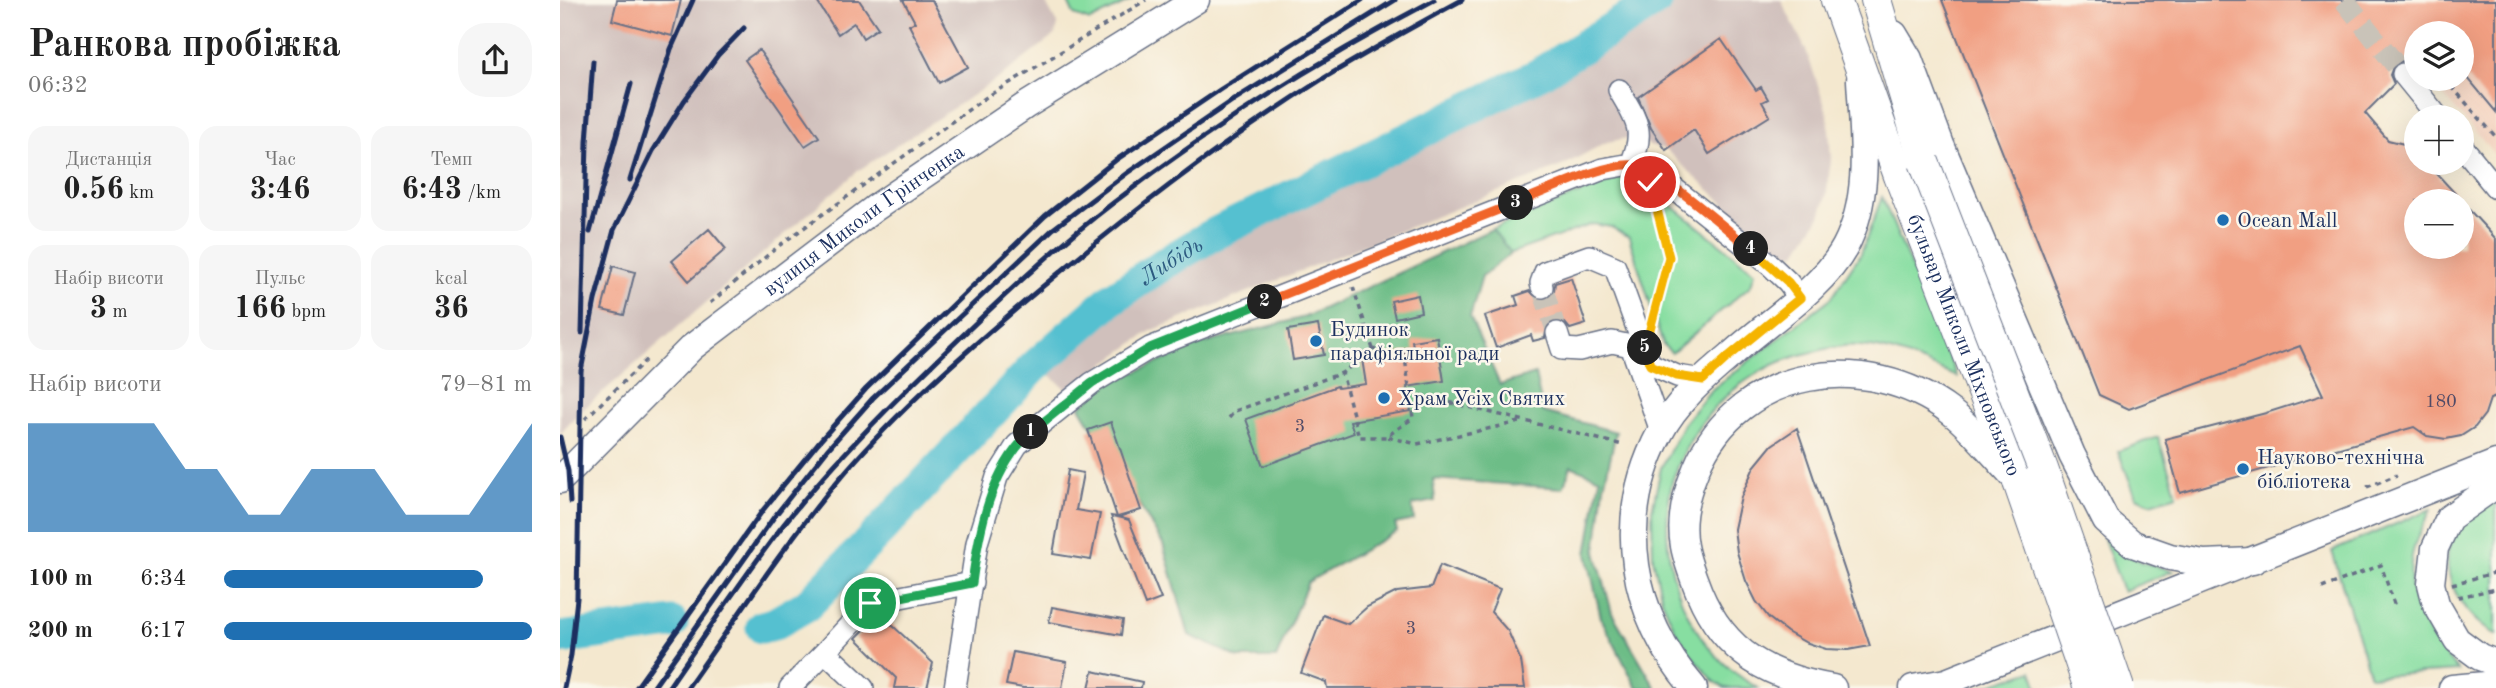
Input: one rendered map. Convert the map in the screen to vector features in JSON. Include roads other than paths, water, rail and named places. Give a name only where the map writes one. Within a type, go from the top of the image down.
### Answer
[{"type":"highway","name":"бульвар Миколи Міхновського","points":[[1836,0],[1858,62],[1912,169],[2043,469],[2119,688]]},
{"type":"highway","name":"бульвар Миколи Міхновського","points":[[1877,4],[1912,169],[2090,688]]},
{"type":"main road","name":"вулиця Миколи Грінченка","points":[[560,480],[691,348],[875,208],[1025,106],[1196,0]]},
{"type":"main road","points":[[1877,4],[1909,59],[1941,145],[2073,455],[2106,521],[2133,544],[2170,558],[2204,563],[2253,561]]},
{"type":"main road","points":[[1694,688],[1657,636],[1643,601],[1635,562],[1634,525],[1639,490],[1661,431],[1680,406],[1703,380],[1745,342],[1819,283],[1845,247],[1860,209],[1864,162],[1858,62]]},
{"type":"main road","points":[[1833,688],[1803,683],[1770,671],[1743,654],[1721,631],[1704,604],[1684,545],[1683,513],[1690,484],[1701,458],[1717,433],[1737,411],[1760,395],[1784,384],[1810,377],[1861,375],[1908,388],[1951,412],[2018,482]]},
{"type":"main road","points":[[1913,688],[1946,682],[2496,463]]},
{"type":"main road","points":[[2496,485],[2449,518],[2435,548],[2431,584],[2436,604],[2457,640],[2480,657],[2496,663]]},
{"type":"main road","points":[[2452,688],[2496,684]]},
{"type":"street","points":[[2403,74],[2428,105]]},
{"type":"street","points":[[1619,90],[1640,127],[1639,145],[1631,164]]},
{"type":"street","points":[[2474,161],[2496,188]]},
{"type":"street","points":[[955,688],[977,543],[998,477],[1017,445],[1092,383],[1150,348],[1603,169],[1631,164],[1652,170],[1769,264],[1800,298]]},
{"type":"street","points":[[1542,287],[1545,272],[1589,256],[1615,268],[1650,365],[1677,376],[1703,380]]},
{"type":"street","points":[[1557,333],[1562,349],[1579,350],[1612,342],[1631,346],[1661,431]]},
{"type":"street","points":[[790,688],[870,603],[972,583]]},
{"type":"street","points":[[825,652],[863,688]]},
{"type":"waterway","name":"Либідь","points":[[762,627],[774,624],[807,605],[1034,367],[1110,300],[1214,234],[1539,74],[1657,0]]},
{"type":"waterway","name":"Либідь","points":[[560,638],[672,623]]},
{"type":"tunnel","points":[[2344,0],[2403,74]]},
{"type":"tunnel","points":[[1542,287],[1557,333]]},
{"type":"railway","points":[[630,180],[671,49],[693,0]]},
{"type":"railway","points":[[636,688],[763,510],[818,443],[866,389],[1045,216],[1116,160],[1221,89],[1362,0]]},
{"type":"railway","points":[[653,688],[774,517],[827,450],[873,398],[1053,229],[1127,173],[1232,101],[1395,0]]},
{"type":"railway","points":[[668,688],[754,564],[820,481],[896,401],[1022,280],[1090,221],[1189,147],[1309,70],[1434,0]]},
{"type":"railway","points":[[687,688],[825,496],[888,425],[954,363],[1096,243],[1207,157],[1324,78],[1462,0]]},
{"type":"railway","points":[[564,688],[571,655],[577,598],[581,371],[595,300],[614,230],[653,151],[684,101],[718,55],[744,28]]},
{"type":"railway","points":[[582,333],[587,142],[593,61]]},
{"type":"railway","points":[[590,232],[631,84]]},
{"type":"railway","points":[[560,437],[568,471],[570,502]]},
{"type":"place","name":"Ocean Mall","points":[[2223,220]]},
{"type":"place","name":"Будинок парафіяльної ради","points":[[1316,341]]},
{"type":"place","name":"Храм Усіх Святих","points":[[1384,398]]},
{"type":"place","name":"Науково-технічна бібліотека","points":[[2243,469]]}]
